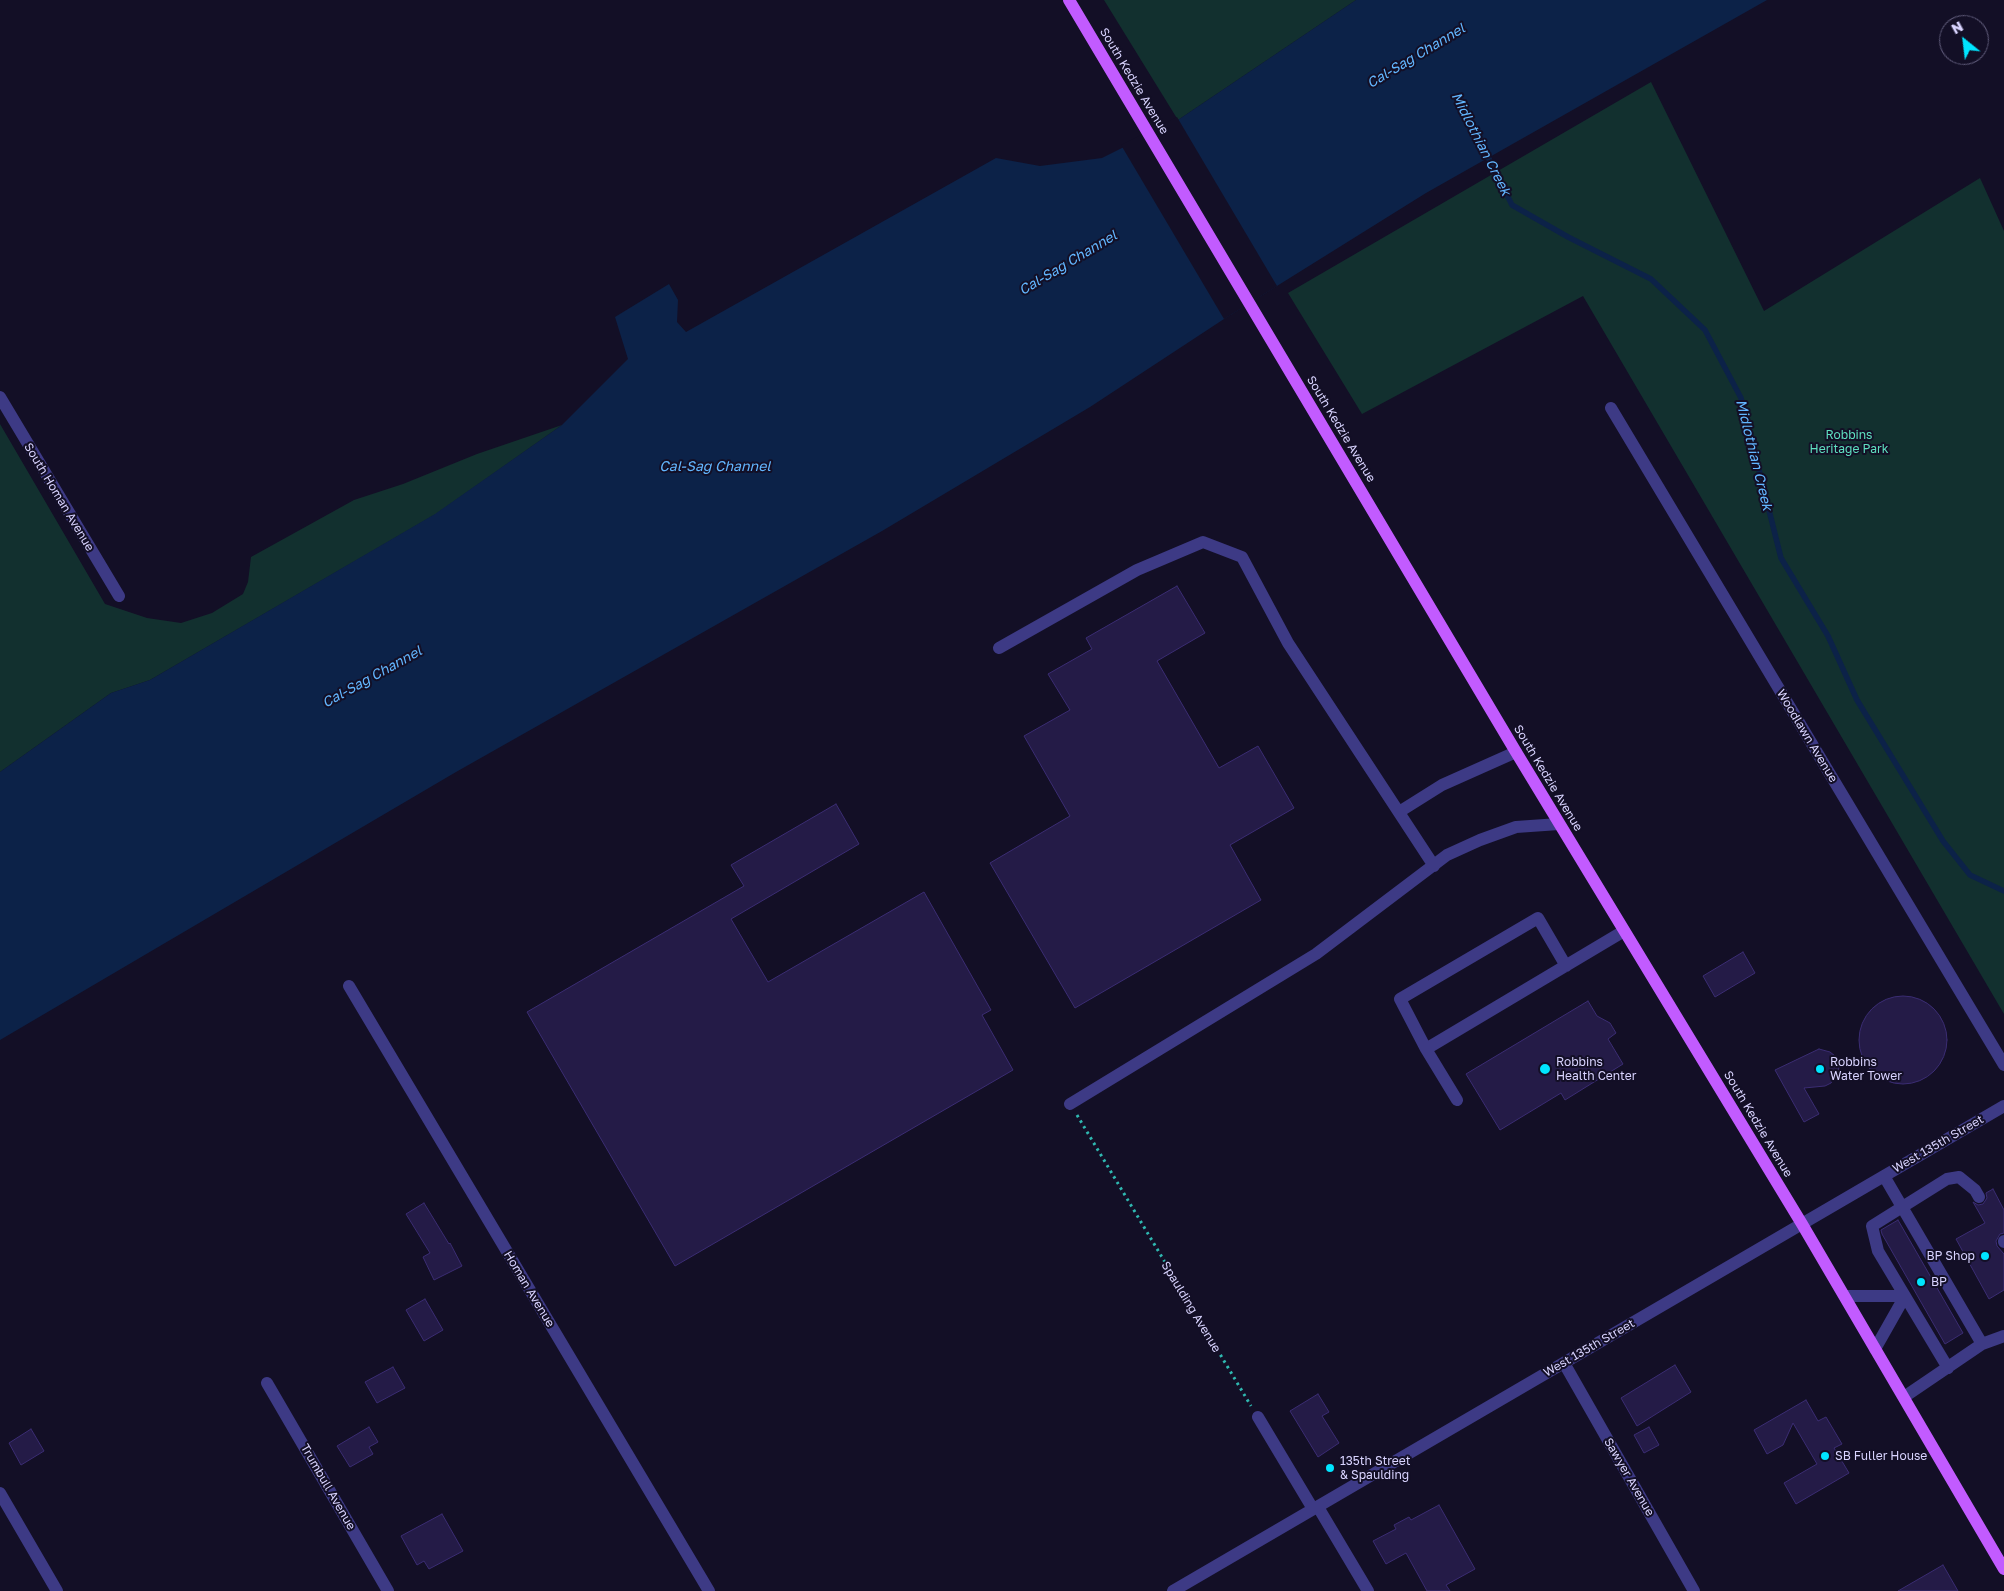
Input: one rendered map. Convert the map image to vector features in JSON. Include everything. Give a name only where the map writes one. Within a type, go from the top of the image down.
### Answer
[{"type":"main road","name":"South Kedzie Avenue","points":[[1069,0],[1559,824],[1845,1296],[2004,1569]]},
{"type":"street","name":"South Homan Avenue","points":[[0,397],[119,596]]},
{"type":"street","name":"Woodlawn Avenue","points":[[1611,408],[2004,1065]]},
{"type":"street","points":[[999,648],[1137,570],[1203,542],[1242,557],[1288,642],[1434,866]]},
{"type":"street","points":[[1399,812],[1442,785],[1516,752]]},
{"type":"street","points":[[1070,1104],[1316,954],[1448,855],[1480,840],[1516,827],[1559,824]]},
{"type":"street","points":[[1457,1100],[1426,1049],[1400,999],[1538,918],[1566,966]]},
{"type":"street","points":[[1426,1049],[1624,931]]},
{"type":"street","name":"Homan Avenue","points":[[349,986],[709,1591]]},
{"type":"street","name":"West 135th Street","points":[[1173,1591],[2004,1106]]},
{"type":"street","points":[[1884,1176],[1982,1344]]},
{"type":"street","points":[[1948,1368],[1878,1251],[1872,1226],[1947,1179],[1959,1177],[1975,1190],[1979,1198]]},
{"type":"street","points":[[1845,1296],[1905,1296]]},
{"type":"street","points":[[1876,1349],[1905,1296]]},
{"type":"street","points":[[1904,1397],[1982,1344],[2004,1336]]},
{"type":"street","name":"Sawyer Avenue","points":[[1564,1363],[1694,1591]]},
{"type":"street","name":"Trumbull Avenue","points":[[268,1383],[388,1591]]},
{"type":"street","points":[[1258,1417],[1368,1591]]},
{"type":"street","points":[[1,1499],[57,1591]]},
{"type":"path","name":"Spaulding Avenue","points":[[1070,1104],[1258,1417]]},
{"type":"green space","points":[[1104,0],[1356,0],[1178,120]]},
{"type":"green space","name":"Robbins Heritage Park","points":[[1651,82],[1764,311],[1980,178],[2004,231],[2004,1014],[1583,296],[1362,414],[1288,293]]},
{"type":"green space","points":[[0,424],[105,604],[147,618],[181,623],[212,613],[243,594],[248,582],[251,557],[354,500],[403,484],[477,454],[562,425],[436,514],[150,680],[111,693],[0,772]]},
{"type":"water","name":"Cal-Sag Channel","points":[[1356,0],[1767,0],[1426,193],[1224,319],[1090,407],[882,531],[456,772],[0,1040],[0,772],[111,693],[150,680],[435,514],[562,425],[628,359],[615,317],[669,284],[678,300],[677,322],[686,332],[996,158],[1040,166],[1102,158],[1178,120]]},
{"type":"pier","points":[[1177,117],[1277,286],[1224,319],[1121,145]]},
{"type":"building","points":[[1177,586],[1205,633],[1157,661],[1219,768],[1258,746],[1294,808],[1230,845],[1261,900],[1075,1008],[990,863],[1070,816],[1024,736],[1070,710],[1048,674],[1092,649],[1086,638]]},
{"type":"building","points":[[836,804],[859,844],[731,919],[768,982],[924,892],[991,1010],[982,1015],[1013,1070],[675,1266],[527,1012],[744,886],[731,865]]},
{"type":"building","points":[[1743,952],[1755,973],[1715,997],[1703,976]]},
{"type":"building","points":[[1903,996],[1920,999],[1934,1009],[1944,1023],[1947,1040],[1944,1057],[1934,1071],[1920,1081],[1903,1084],[1886,1081],[1872,1071],[1862,1057],[1859,1040],[1862,1023],[1872,1009],[1886,999]]},
{"type":"building","name":"Robbins Health Center","points":[[1588,1001],[1597,1016],[1610,1023],[1616,1033],[1608,1039],[1623,1064],[1565,1100],[1561,1093],[1500,1130],[1466,1074]]},
{"type":"building","points":[[1819,1049],[1830,1052],[1840,1060],[1838,1073],[1831,1083],[1825,1086],[1804,1088],[1819,1114],[1804,1122],[1775,1070]]},
{"type":"building","points":[[1993,1189],[2004,1210],[2004,1233],[2000,1234],[1996,1241],[1997,1246],[2004,1254],[2004,1290],[1989,1299],[1956,1239],[1985,1223],[1973,1202],[1978,1205],[1983,1204],[1987,1198],[1986,1193]]},
{"type":"building","points":[[424,1203],[450,1243],[462,1266],[434,1280],[423,1257],[430,1253],[406,1214]]},
{"type":"building","name":"BP","points":[[1898,1220],[1963,1333],[1945,1344],[1882,1234],[1881,1230]]},
{"type":"building","points":[[425,1299],[443,1330],[424,1341],[406,1310]]},
{"type":"building","points":[[1675,1365],[1691,1392],[1637,1426],[1621,1398]]},
{"type":"building","points":[[393,1367],[405,1388],[377,1403],[365,1382]]},
{"type":"building","points":[[1318,1394],[1329,1412],[1322,1416],[1339,1443],[1318,1457],[1290,1411]]},
{"type":"building","name":"SB Fuller House","points":[[1806,1400],[1818,1421],[1826,1417],[1842,1444],[1834,1448],[1849,1473],[1796,1504],[1784,1483],[1817,1464],[1793,1423],[1783,1445],[1767,1454],[1754,1430]]},
{"type":"building","points":[[369,1427],[378,1442],[369,1447],[373,1454],[350,1467],[337,1446]]},
{"type":"building","points":[[1649,1427],[1659,1445],[1644,1453],[1634,1435]]},
{"type":"building","points":[[31,1429],[44,1451],[21,1465],[9,1443]]},
{"type":"building","points":[[1439,1505],[1475,1569],[1446,1585],[1450,1591],[1427,1591],[1406,1553],[1386,1564],[1373,1541],[1396,1529],[1394,1525],[1409,1517],[1411,1520]]},
{"type":"building","points":[[442,1514],[463,1551],[429,1569],[424,1561],[417,1565],[401,1536]]},
{"type":"building","points":[[1943,1565],[1958,1591],[1898,1591]]},
{"type":"waterway","name":"Midlothian Creek","points":[[1485,151],[1512,205],[1568,237],[1651,279],[1705,330],[1741,398],[1781,558],[1828,636],[1857,700],[1943,841],[1970,875],[2004,891]]},
{"type":"place","name":"Robbins Health Center","points":[[1545,1069]]},
{"type":"place","name":"Robbins Water Tower","points":[[1820,1069]]},
{"type":"place","name":"BP Shop","points":[[1985,1256]]},
{"type":"place","name":"BP","points":[[1921,1282]]},
{"type":"place","name":"SB Fuller House","points":[[1825,1456]]},
{"type":"place","name":"135th Street & Spaulding","points":[[1330,1468]]}]
